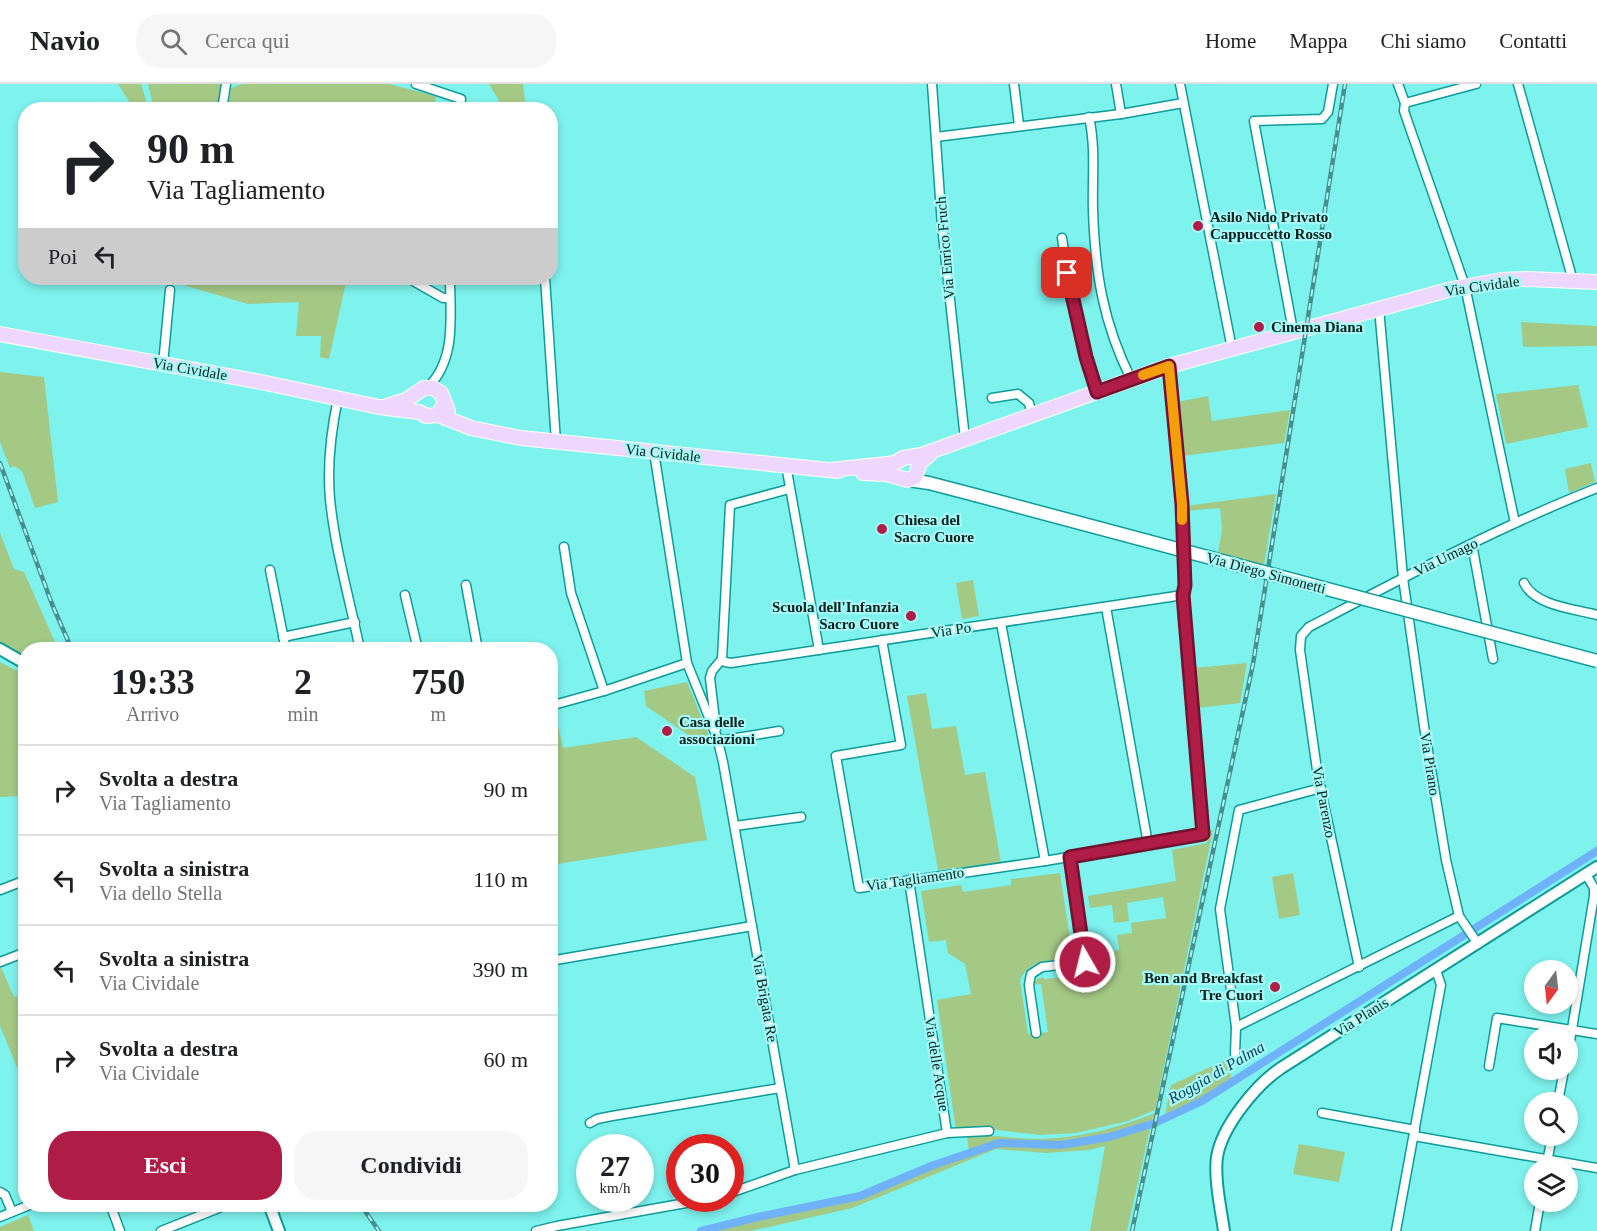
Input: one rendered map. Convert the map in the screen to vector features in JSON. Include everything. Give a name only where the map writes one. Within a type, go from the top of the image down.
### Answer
[{"type":"main road","name":"Via Cividale","points":[[830,470],[917,456],[1169,366],[1293,330],[1465,286],[1502,280],[1597,282]]},
{"type":"main road","name":"Via Cividale","points":[[1246,345],[1255,346],[1316,330],[1360,317],[1374,310]]},
{"type":"main road","name":"Via Cividale","points":[[0,334],[379,407],[419,412],[426,416],[434,398]]},
{"type":"main road","name":"Via Cividale","points":[[434,398],[461,424],[500,434],[556,442],[903,478],[915,477],[924,458],[939,449]]},
{"type":"main road","name":"Via Cividale","points":[[379,407],[434,398]]},
{"type":"main road","points":[[419,412],[415,401],[434,398]]},
{"type":"main road","points":[[903,478],[895,469],[902,459],[916,462],[918,467]]},
{"type":"main road","name":"Via Diego Simonetti","points":[[918,467],[922,476],[935,485]]},
{"type":"main road","name":"Via Diego Simonetti","points":[[903,478],[975,495],[1597,661]]},
{"type":"street","points":[[223,102],[226,84]]},
{"type":"street","points":[[416,84],[461,99],[461,102]]},
{"type":"street","name":"Via Enrico Fruch","points":[[932,84],[942,226],[962,412],[969,438]]},
{"type":"street","points":[[1014,84],[1019,125]]},
{"type":"street","points":[[1116,84],[1121,114]]},
{"type":"street","points":[[1180,84],[1232,349]]},
{"type":"street","points":[[1293,330],[1254,121],[1322,119],[1328,112],[1333,84]]},
{"type":"street","points":[[1398,84],[1405,104],[1404,111],[1465,286],[1515,523]]},
{"type":"street","points":[[1405,104],[1476,84]]},
{"type":"street","points":[[1520,85],[1573,281]]},
{"type":"street","points":[[936,137],[1121,114],[1183,103]]},
{"type":"street","points":[[1089,117],[1094,157],[1093,209],[1099,285],[1109,329],[1131,379]]},
{"type":"street","points":[[1062,238],[1070,290],[1097,392]]},
{"type":"street","points":[[420,285],[443,298],[450,298]]},
{"type":"street","points":[[434,398],[438,376],[450,342],[450,285]]},
{"type":"street","points":[[545,285],[556,442]]},
{"type":"street","points":[[163,364],[170,290]]},
{"type":"street","name":"Via Pirano","points":[[1374,310],[1403,578],[1444,848],[1461,920],[1476,941]]},
{"type":"street","points":[[1169,366],[1182,504],[1185,585],[1183,595]]},
{"type":"street","points":[[434,398],[438,376]]},
{"type":"street","points":[[993,398],[1018,393],[1029,403],[1032,415]]},
{"type":"street","points":[[338,398],[330,445],[330,497],[337,542],[359,642]]},
{"type":"street","name":"Via Brigata Re","points":[[654,452],[687,663],[693,681],[709,708],[717,739],[735,826],[795,1170]]},
{"type":"street","points":[[786,465],[819,650]]},
{"type":"street","name":"Via Umago","points":[[1302,636],[1309,627],[1403,578],[1515,523],[1597,488]]},
{"type":"street","points":[[693,681],[710,678],[712,671],[722,659],[730,505],[789,489]]},
{"type":"street","points":[[1472,544],[1493,659]]},
{"type":"street","points":[[564,547],[571,592],[604,691]]},
{"type":"street","points":[[270,570],[284,642]]},
{"type":"street","points":[[1524,583],[1533,595],[1541,599],[1597,615]]},
{"type":"street","points":[[466,585],[477,642]]},
{"type":"street","points":[[405,595],[416,642]]},
{"type":"street","name":"Via Po","points":[[722,659],[731,663],[1183,595]]},
{"type":"street","name":"Via Tagliamento","points":[[882,640],[901,746],[836,756],[859,888],[1045,861],[1203,834],[1183,595]]},
{"type":"street","points":[[1106,607],[1148,844]]},
{"type":"street","points":[[283,637],[355,622]]},
{"type":"street","points":[[1001,622],[1045,861]]},
{"type":"street","name":"Via Parenzo","points":[[1302,636],[1300,650],[1320,788],[1359,967]]},
{"type":"street","points":[[0,651],[18,659]]},
{"type":"street","points":[[558,704],[687,663]]},
{"type":"street","name":"Via Brigata Re","points":[[709,708],[710,678]]},
{"type":"street","points":[[717,739],[779,731]]},
{"type":"street","points":[[1235,1054],[1236,1027],[1220,909],[1239,810],[1320,788]]},
{"type":"street","points":[[735,826],[801,817]]},
{"type":"street","points":[[1036,1033],[1029,985],[1031,974],[1042,967],[1085,962],[1070,857]]},
{"type":"street","name":"Via Planis","points":[[1224,1230],[1216,1170],[1217,1157],[1222,1140],[1249,1097],[1261,1083],[1436,970],[1476,941],[1597,867]]},
{"type":"street","points":[[1573,1026],[1592,942],[1594,888],[1586,874]]},
{"type":"street","name":"Via delle Acque","points":[[744,1188],[795,1170],[947,1133],[909,880]]},
{"type":"street","points":[[0,890],[18,883]]},
{"type":"street","points":[[1236,1027],[1461,920]]},
{"type":"street","points":[[558,960],[752,926]]},
{"type":"street","points":[[0,962],[18,955]]},
{"type":"street","points":[[1396,1231],[1441,985],[1436,970]]},
{"type":"street","points":[[1489,1066],[1497,1018],[1552,1026]]},
{"type":"street","points":[[1578,1030],[1597,1034]]},
{"type":"street","points":[[590,1123],[612,1116],[780,1088]]},
{"type":"street","points":[[1322,1113],[1524,1159]]},
{"type":"street","points":[[947,1133],[989,1131]]},
{"type":"street","points":[[1578,1166],[1597,1167]]},
{"type":"street","points":[[0,1192],[8,1200],[12,1212]]},
{"type":"street","points":[[537,1231],[666,1207]]},
{"type":"street","points":[[0,1217],[18,1210]]},
{"type":"street","points":[[113,1212],[120,1231]]},
{"type":"street","points":[[161,1231],[209,1212]]},
{"type":"street","points":[[272,1212],[279,1231]]},
{"type":"street","points":[[1535,1231],[1538,1212]]},
{"type":"green space","points":[[118,84],[141,84],[147,102],[130,102]]},
{"type":"green space","points":[[148,84],[221,84],[218,102],[152,102]]},
{"type":"green space","points":[[242,84],[389,84],[436,96],[435,102],[229,102],[231,88]]},
{"type":"green space","points":[[489,84],[523,84],[525,102],[500,102]]},
{"type":"green space","points":[[183,285],[345,285],[329,359],[320,357],[321,336],[296,336],[299,302],[248,304]]},
{"type":"green space","points":[[1521,322],[1597,326],[1597,346],[1523,347]]},
{"type":"green space","points":[[0,372],[44,377],[58,502],[35,508],[22,471],[14,466],[10,468],[0,442]]},
{"type":"green space","points":[[1578,385],[1588,427],[1506,444],[1496,394]]},
{"type":"green space","points":[[1208,396],[1212,421],[1290,410],[1284,443],[1182,456],[1177,402]]},
{"type":"green space","points":[[1591,463],[1595,482],[1569,493],[1565,469]]},
{"type":"green space","points":[[1276,494],[1264,565],[1218,553],[1222,530],[1220,508],[1185,511],[1186,506]]},
{"type":"green space","points":[[0,533],[14,569],[24,572],[55,642],[18,642],[18,654],[0,645]]},
{"type":"green space","points":[[973,580],[979,616],[962,619],[956,583]]},
{"type":"green space","points":[[0,662],[18,671],[18,796],[0,797]]},
{"type":"green space","points":[[1247,663],[1240,703],[1197,708],[1193,668]]},
{"type":"green space","points":[[687,682],[708,733],[703,745],[646,706],[644,691]]},
{"type":"green space","points":[[926,693],[932,729],[956,726],[965,775],[985,772],[1001,863],[938,870],[907,696]]},
{"type":"green space","points":[[558,725],[563,748],[636,737],[695,777],[707,840],[558,864]]},
{"type":"green space","points":[[1213,830],[1155,1110],[1128,1121],[1076,1133],[1040,1135],[997,1130],[956,1131],[937,1000],[971,994],[965,964],[948,953],[946,940],[929,942],[921,891],[961,885],[963,892],[1011,885],[1011,879],[1060,873],[1073,959],[1036,964],[1024,973],[1020,980],[1028,1034],[1048,1032],[1041,984],[1033,985],[1037,979],[1108,973],[1105,952],[1119,950],[1117,935],[1132,933],[1131,923],[1166,918],[1163,897],[1127,903],[1129,921],[1114,923],[1112,905],[1090,908],[1088,896],[1176,881],[1172,850],[1207,843],[1206,831]]},
{"type":"green space","points":[[1293,873],[1300,915],[1279,919],[1272,877]]},
{"type":"green space","points":[[0,965],[14,997],[18,996],[18,1070],[0,1026]]},
{"type":"green space","points":[[1230,1058],[1231,1078],[1201,1098],[1165,1115],[1171,1085]]},
{"type":"green space","points":[[1155,1113],[1154,1119],[1111,1134],[1052,1142],[998,1141],[969,1152],[967,1136],[1049,1139],[1110,1128]]},
{"type":"green space","points":[[1152,1125],[1127,1231],[1090,1231],[1105,1146],[1089,1150],[1046,1153],[996,1149],[852,1208],[751,1231],[710,1231],[858,1199],[997,1145],[1062,1147],[1101,1142]]},
{"type":"green space","points":[[1299,1144],[1345,1152],[1339,1182],[1293,1174]]},
{"type":"green space","points":[[28,1215],[34,1231],[0,1231],[0,1227]]},
{"type":"waterway","name":"Roggia di Palma","points":[[701,1231],[860,1196],[931,1166],[999,1143],[1061,1145],[1109,1137],[1155,1123],[1202,1101],[1597,851]]},
{"type":"railway","points":[[1132,1231],[1253,664],[1345,84]]},
{"type":"railway","points":[[0,463],[52,604],[69,642]]},
{"type":"railway","points":[[366,1212],[379,1231]]},
{"type":"slow traffic","points":[[1143,375],[1169,366],[1182,520]]},
{"type":"place","name":"Asilo Nido Privato Cappuccetto Rosso","points":[[1198,226]]},
{"type":"place","name":"Cinema Diana","points":[[1259,327]]},
{"type":"place","name":"Chiesa del Sacro Cuore","points":[[882,529]]},
{"type":"place","name":"Scuola dell'Infanzia Sacro Cuore","points":[[911,616]]},
{"type":"place","name":"Casa delle associazioni","points":[[667,731]]},
{"type":"place","name":"Ben and Breakfast Tre Cuori","points":[[1275,987]]},
{"type":"route","points":[[1067,273],[1086,357],[1097,392],[1169,366],[1182,504],[1185,585],[1183,595],[1203,834],[1070,857],[1085,962]]}]
